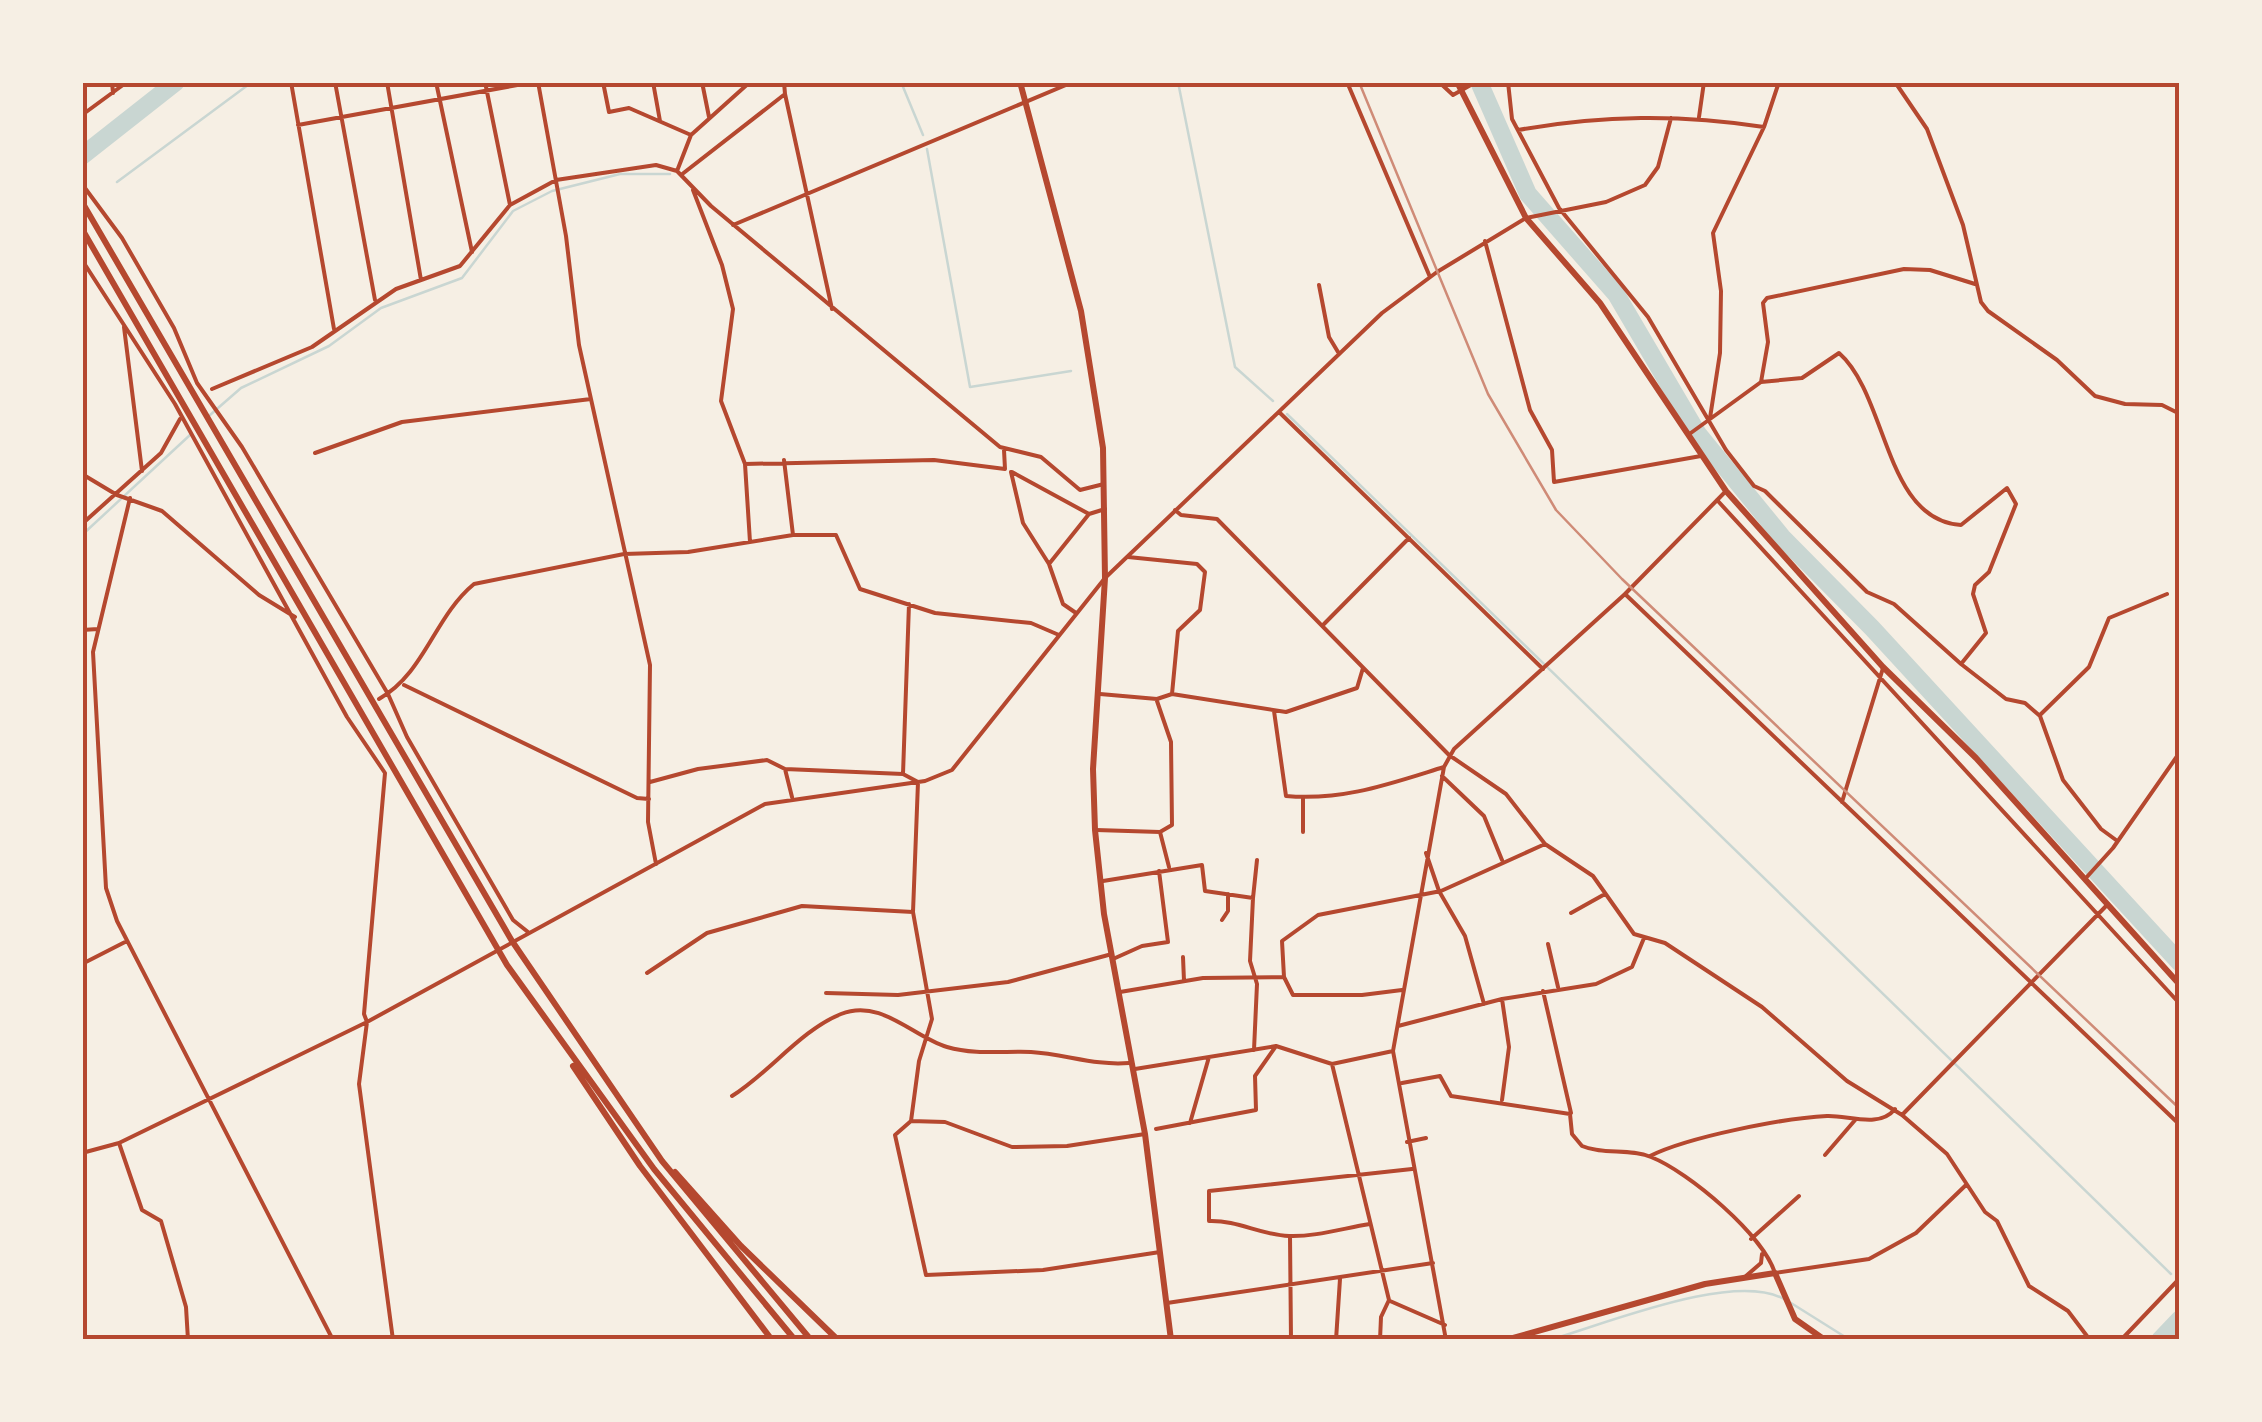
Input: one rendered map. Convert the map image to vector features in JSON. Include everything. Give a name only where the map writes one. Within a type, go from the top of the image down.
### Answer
[{"type":"main road","points":[[1020,82],[1081,311],[1104,448],[1105,578],[1094,769],[1095,830],[1100,882],[1135,1066],[1172,1340]]},
{"type":"main road","points":[[1459,86],[1526,218],[1600,302],[1726,492],[1883,667],[1976,758],[2087,877],[2180,985]]},
{"type":"main road","points":[[82,202],[512,941],[662,1161],[811,1340]]},
{"type":"main road","points":[[82,230],[498,948],[563,1048],[698,1227],[796,1340]]},
{"type":"main road","points":[[563,1048],[584,1087],[772,1340]]},
{"type":"main road","points":[[662,1161],[838,1340]]},
{"type":"main road","points":[[1506,1340],[1746,1276],[1775,1274],[1795,1319],[1825,1340]]},
{"type":"street","points":[[112,82],[113,93]]},
{"type":"street","points":[[82,115],[127,82]]},
{"type":"street","points":[[291,82],[334,329]]},
{"type":"street","points":[[336,82],[374,300]]},
{"type":"street","points":[[386,82],[421,280]]},
{"type":"street","points":[[436,82],[472,252]]},
{"type":"street","points":[[485,82],[510,205]]},
{"type":"street","points":[[298,125],[536,82],[591,399],[629,556],[652,678],[647,738],[648,822],[656,864]]},
{"type":"street","points":[[603,82],[609,112],[628,108],[691,135]]},
{"type":"street","points":[[653,82],[660,120]]},
{"type":"street","points":[[702,82],[710,119]]},
{"type":"street","points":[[679,173],[691,135],[750,82]]},
{"type":"street","points":[[784,82],[832,308]]},
{"type":"street","points":[[733,225],[1073,82]]},
{"type":"street","points":[[1346,82],[1430,277]]},
{"type":"street","points":[[1439,82],[1452,95],[1459,86],[1476,82]]},
{"type":"street","points":[[1508,82],[1512,119],[1560,208],[1648,317],[1726,450],[1754,486],[1765,491],[1867,592],[1894,604],[2006,699],[2025,703],[2040,716],[2062,780],[2101,829],[2116,840]]},
{"type":"street","points":[[1699,117],[1704,82]]},
{"type":"street","points":[[1710,419],[1721,322],[1713,233],[1764,127],[1779,82]]},
{"type":"street","points":[[1895,82],[1927,129],[1963,225],[1981,302],[1996,318],[2057,360],[2090,393],[2125,404],[2162,406],[2180,414]]},
{"type":"street","points":[[679,173],[784,94]]},
{"type":"street","points":[[1518,130],[1605,117],[1699,117],[1764,127]]},
{"type":"street","points":[[82,1153],[119,1143],[367,1022],[747,813],[792,797],[918,782],[952,770],[1105,578],[1338,354],[1430,277],[1526,218],[1560,208],[1606,202],[1645,185],[1658,167],[1670,118]]},
{"type":"street","points":[[212,389],[312,347],[374,300],[460,266],[510,205],[556,180],[641,164],[679,173],[733,225],[1004,448],[1040,457],[1080,490],[1104,484]]},
{"type":"street","points":[[82,184],[114,226],[157,298],[197,383],[223,426],[242,447],[388,694],[407,737],[513,920],[528,932]]},
{"type":"street","points":[[693,188],[722,265],[733,309],[721,401],[745,464],[750,542]]},
{"type":"street","points":[[1485,241],[1530,410],[1555,460],[1554,482],[1701,456]]},
{"type":"street","points":[[83,262],[175,404],[212,478],[295,617],[347,717],[387,778],[359,1084],[393,1340]]},
{"type":"street","points":[[1761,382],[1768,330],[1762,302],[1767,298],[1904,269],[1930,270],[1975,284]]},
{"type":"street","points":[[1318,285],[1329,338],[1338,354]]},
{"type":"street","points":[[124,324],[142,472]]},
{"type":"street","points":[[1689,435],[1761,382],[1802,378],[1839,353],[1856,369],[1885,444],[1928,516],[1961,525],[2007,488],[2016,504],[1989,572],[1975,585],[1973,594],[1986,633],[1961,664]]},
{"type":"street","points":[[316,453],[402,422],[591,399]]},
{"type":"street","points":[[1279,412],[1543,669]]},
{"type":"street","points":[[82,524],[162,453],[180,420]]},
{"type":"street","points":[[1004,448],[1023,523],[1049,564],[1064,604],[1076,614]]},
{"type":"street","points":[[745,464],[784,460],[934,460],[1008,470],[1089,514]]},
{"type":"street","points":[[784,460],[792,535]]},
{"type":"street","points":[[82,474],[117,495],[162,511],[259,595],[295,617]]},
{"type":"street","points":[[1446,1340],[1393,1051],[1444,767],[1449,755],[1625,594],[1726,492]]},
{"type":"street","points":[[130,498],[98,630],[92,687],[106,888],[127,940],[333,1340]]},
{"type":"street","points":[[1717,500],[2180,1004]]},
{"type":"street","points":[[1049,564],[1089,514],[1105,510]]},
{"type":"street","points":[[1175,510],[1181,515],[1218,518],[1449,755],[1506,794],[1544,844],[1593,876],[1627,926],[1644,937],[1665,943],[1762,1007],[1846,1080],[1902,1115],[1947,1154],[1966,1186],[1996,1221],[2029,1286],[2068,1311],[2090,1340]]},
{"type":"street","points":[[378,699],[404,685],[458,599],[474,584],[629,556],[792,535],[836,535],[860,588],[935,613],[1030,623],[1060,634]]},
{"type":"street","points":[[1324,624],[1409,538]]},
{"type":"street","points":[[1128,557],[1198,564],[1205,572],[1200,610],[1178,631],[1172,694]]},
{"type":"street","points":[[1625,594],[2180,1124]]},
{"type":"street","points":[[2040,716],[2089,667],[2109,618],[2167,594]]},
{"type":"street","points":[[904,774],[909,603]]},
{"type":"street","points":[[82,630],[98,630]]},
{"type":"street","points":[[1100,694],[1157,699],[1172,694],[1286,712],[1357,688],[1364,666]]},
{"type":"street","points":[[1842,802],[1883,667]]},
{"type":"street","points":[[404,685],[623,792],[648,799]]},
{"type":"street","points":[[1095,830],[1160,832],[1172,825],[1171,742],[1157,699]]},
{"type":"street","points":[[1274,711],[1286,796],[1355,795],[1444,767]]},
{"type":"street","points":[[347,717],[356,712]]},
{"type":"street","points":[[2087,877],[2180,752]]},
{"type":"street","points":[[650,782],[698,769],[767,760],[785,768],[904,774],[918,782]]},
{"type":"street","points":[[785,768],[792,797]]},
{"type":"street","points":[[1442,776],[1484,816],[1503,862]]},
{"type":"street","points":[[910,1121],[919,1061],[932,1018],[913,912],[918,782]]},
{"type":"street","points":[[1303,798],[1304,832]]},
{"type":"street","points":[[1160,832],[1170,867]]},
{"type":"street","points":[[1402,990],[1293,995],[1284,977],[1282,940],[1318,915],[1439,891],[1544,844]]},
{"type":"street","points":[[1426,853],[1439,891],[1465,936],[1484,1004]]},
{"type":"street","points":[[1254,1050],[1258,984],[1250,961],[1256,860]]},
{"type":"street","points":[[1100,882],[1170,867],[1202,865],[1205,890],[1253,898]]},
{"type":"street","points":[[826,993],[928,992],[1008,982],[1168,942],[1160,871]]},
{"type":"street","points":[[1222,920],[1228,911],[1228,894]]},
{"type":"street","points":[[1571,913],[1605,894]]},
{"type":"street","points":[[1902,1115],[2108,904]]},
{"type":"street","points":[[647,973],[707,934],[802,906],[913,912]]},
{"type":"street","points":[[1398,1026],[1558,987],[1596,984],[1632,966],[1644,937]]},
{"type":"street","points":[[82,964],[127,940]]},
{"type":"street","points":[[1548,944],[1558,987]]},
{"type":"street","points":[[1184,958],[1184,981]]},
{"type":"street","points":[[1120,992],[1184,981],[1284,977]]},
{"type":"street","points":[[1543,991],[1570,1094],[1572,1134],[1582,1146],[1650,1156],[1709,1192],[1751,1239],[1775,1274],[1869,1259],[1916,1233],[1966,1186]]},
{"type":"street","points":[[1502,999],[1509,1047],[1502,1100]]},
{"type":"street","points":[[732,1096],[844,1012],[865,1010],[897,1020],[946,1047],[978,1052],[1036,1052],[1100,1065],[1135,1066],[1276,1046],[1332,1064],[1393,1051]]},
{"type":"street","points":[[1156,1129],[1256,1110],[1255,1076],[1276,1046]]},
{"type":"street","points":[[1190,1123],[1208,1057]]},
{"type":"street","points":[[1332,1064],[1389,1300],[1380,1340]]},
{"type":"street","points":[[1400,1083],[1440,1076],[1451,1096],[1502,1100],[1570,1114]]},
{"type":"street","points":[[1650,1156],[1777,1122],[1831,1115],[1856,1119],[1890,1116],[1895,1110]]},
{"type":"street","points":[[1825,1155],[1856,1119]]},
{"type":"street","points":[[1145,1134],[1067,1146],[1012,1147],[946,1122],[910,1121],[894,1134],[926,1275],[1042,1270],[1160,1252]]},
{"type":"street","points":[[1407,1142],[1426,1138]]},
{"type":"street","points":[[119,1143],[142,1210],[161,1220],[182,1290],[188,1340]]},
{"type":"street","points":[[1370,1224],[1290,1236],[1258,1232],[1233,1220],[1209,1221],[1209,1191],[1412,1169]]},
{"type":"street","points":[[1751,1239],[1799,1196]]},
{"type":"street","points":[[1290,1236],[1291,1340]]},
{"type":"street","points":[[1746,1276],[1761,1263],[1762,1254]]},
{"type":"street","points":[[1167,1303],[1432,1263]]},
{"type":"street","points":[[2120,1340],[2180,1278]]},
{"type":"street","points":[[1336,1340],[1340,1279]]},
{"type":"street","points":[[1389,1300],[1445,1324]]},
{"type":"waterway","points":[[82,156],[176,82]]},
{"type":"waterway","points":[[117,182],[252,82]]},
{"type":"waterway","points":[[901,82],[923,135]]},
{"type":"waterway","points":[[1178,82],[1235,367],[1273,401]]},
{"type":"waterway","points":[[1479,82],[1528,194],[1616,294],[1698,434],[1782,537],[1872,628],[2180,963]]},
{"type":"waterway","points":[[927,149],[970,387],[1071,371]]},
{"type":"waterway","points":[[210,415],[241,388],[329,346],[381,308],[462,278],[513,211],[552,191],[620,174],[670,174]]},
{"type":"waterway","points":[[1287,414],[2171,1274]]},
{"type":"waterway","points":[[82,535],[190,435]]},
{"type":"waterway","points":[[1549,1340],[1702,1295],[1762,1292],[1784,1299]]},
{"type":"waterway","points":[[1791,1303],[1850,1340]]},
{"type":"waterway","points":[[2160,1340],[2180,1319]]},
{"type":"railway","points":[[1359,82],[1488,394],[1556,510],[1622,579],[2180,1109]]}]
